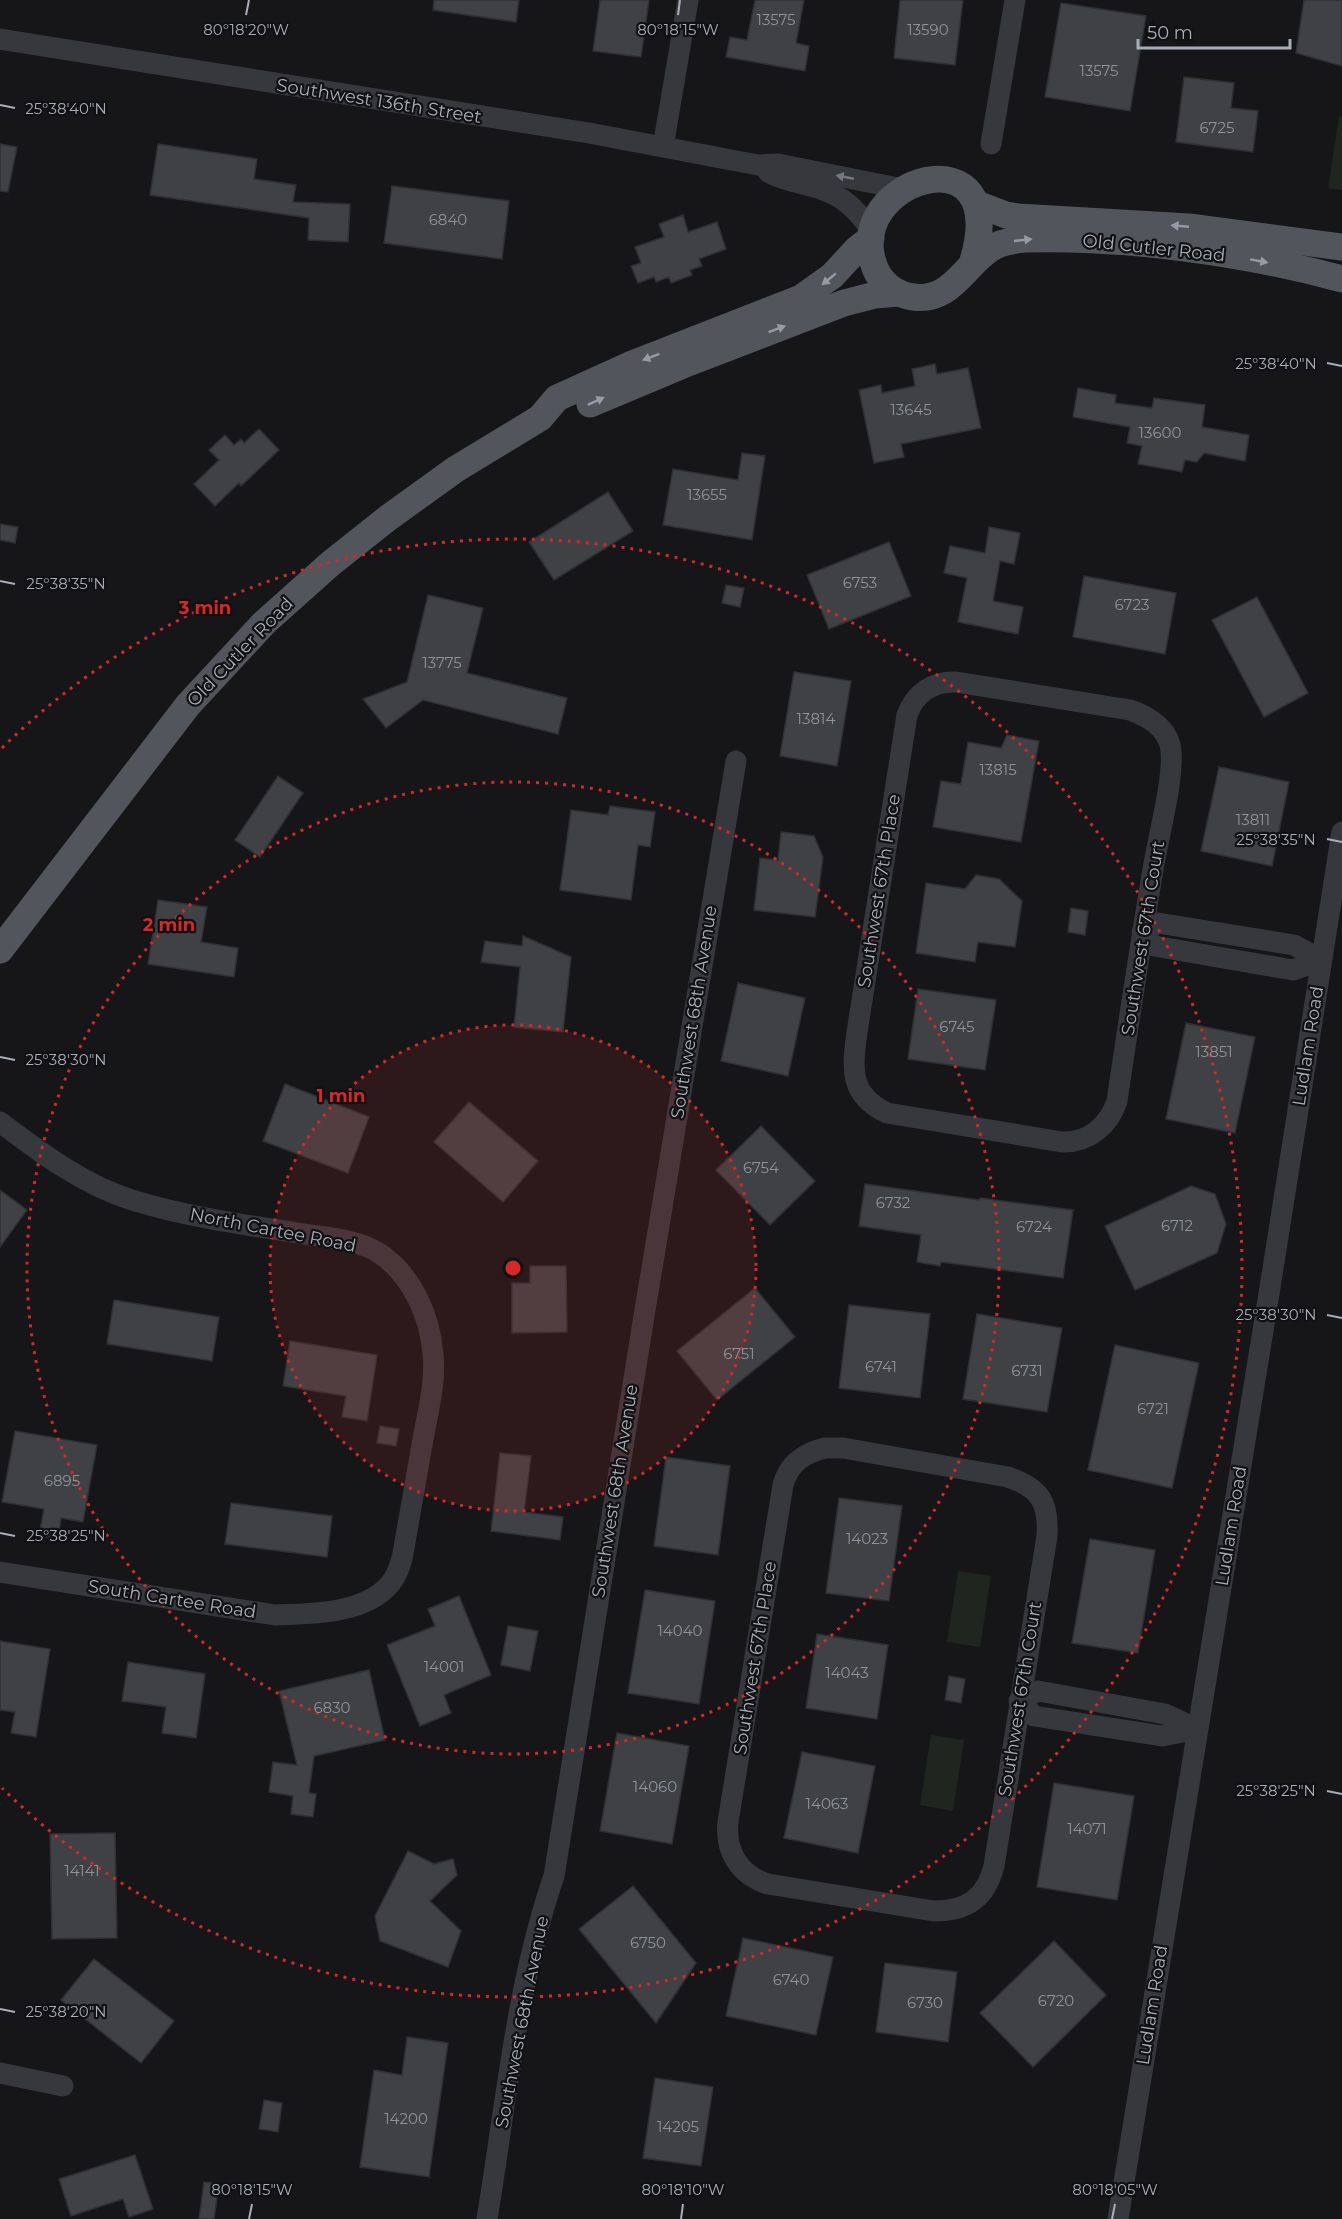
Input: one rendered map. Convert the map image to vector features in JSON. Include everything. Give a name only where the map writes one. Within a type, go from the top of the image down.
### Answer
[{"type":"main road","name":"Old Cutler Road","points":[[0,950],[195,697],[264,623],[322,571],[388,518],[456,469],[540,418],[557,399],[611,374],[801,298],[843,267],[871,235],[878,214],[889,200],[903,189],[929,180],[948,180],[967,190],[977,204],[1006,215],[1189,227],[1342,247]]},
{"type":"main road","points":[[972,264],[980,222],[977,204]]},
{"type":"main road","points":[[871,235],[872,258],[879,277],[899,293]]},
{"type":"main road","name":"Old Cutler Road","points":[[540,418],[564,416],[682,365],[844,303],[875,295],[899,293],[912,297],[927,297],[943,293],[991,248],[1020,239],[1123,243],[1198,251],[1273,263],[1342,279]]},
{"type":"street","points":[[663,147],[687,0]]},
{"type":"street","points":[[991,144],[1015,0]]},
{"type":"street","name":"Southwest 136th Street","points":[[0,39],[663,147],[758,165],[778,164],[903,189]]},
{"type":"street","name":"Southwest 136th Street","points":[[758,165],[777,177],[842,199],[855,210],[871,235]]},
{"type":"street","name":"Southwest 67th Court","points":[[924,691],[940,683],[956,682],[1121,707],[1150,719],[1164,733],[1171,750],[1170,771],[1142,932],[1117,1101],[1109,1119],[1091,1136]]},
{"type":"street","name":"Southwest 67th Place","points":[[924,691],[915,699],[907,715],[856,1032],[854,1078],[868,1102],[887,1113],[1062,1142],[1080,1141],[1091,1136]]},
{"type":"street","name":"Southwest 68th Avenue","points":[[487,2219],[523,1998],[538,1922],[554,1875],[736,761]]},
{"type":"street","name":"Ludlam Road","points":[[1118,2219],[1342,832]]},
{"type":"street","points":[[1142,932],[1158,923],[1294,945],[1321,960]]},
{"type":"street","name":"North Cartee Road","points":[[0,1122],[35,1149],[73,1172],[129,1199],[196,1216],[362,1246],[378,1252],[404,1277],[422,1306],[430,1335],[434,1365],[428,1414],[404,1548],[397,1573],[390,1584],[364,1602],[345,1608]]},
{"type":"street","name":"Southwest 67th Court","points":[[803,1456],[825,1448],[843,1448],[1008,1477],[1030,1486],[1038,1494],[1047,1514],[1047,1536],[994,1866],[986,1888],[976,1900]]},
{"type":"street","name":"Southwest 67th Place","points":[[803,1456],[789,1470],[783,1485],[727,1838],[738,1865],[752,1877],[768,1884],[934,1911],[960,1907],[976,1900]]},
{"type":"street","name":"South Cartee Road","points":[[0,1572],[257,1613],[297,1614],[345,1608]]},
{"type":"street","points":[[1019,1701],[1038,1690],[1165,1714],[1197,1729]]},
{"type":"street","points":[[0,2073],[63,2086]]},
{"type":"shaded area","points":[[1339,116],[1342,117],[1342,190],[1328,188]]},
{"type":"shaded area","points":[[958,1571],[991,1576],[980,1647],[947,1642]]},
{"type":"shaded area","points":[[931,1735],[964,1740],[953,1811],[920,1805]]},
{"type":"building","points":[[434,0],[519,0],[516,22],[433,10]]},
{"type":"building","points":[[600,0],[649,0],[641,57],[593,51]]},
{"type":"building","points":[[755,0],[804,0],[796,43],[809,46],[805,71],[726,57],[730,37],[747,40]]},
{"type":"building","points":[[900,0],[963,0],[955,65],[894,58]]},
{"type":"building","points":[[1304,0],[1342,0],[1342,66],[1296,53]]},
{"type":"building","points":[[1061,3],[1146,16],[1130,111],[1045,97]]},
{"type":"building","points":[[1184,77],[1234,83],[1231,108],[1258,111],[1253,152],[1176,142]]},
{"type":"building","points":[[0,144],[17,147],[8,192],[0,191]]},
{"type":"building","points":[[158,144],[257,159],[254,179],[296,185],[293,202],[350,204],[348,242],[308,240],[309,218],[150,195]]},
{"type":"building","points":[[392,186],[509,201],[502,259],[384,243]]},
{"type":"building","points":[[683,215],[688,232],[717,222],[726,249],[699,259],[702,266],[690,270],[692,275],[671,283],[669,277],[656,282],[654,277],[638,283],[631,266],[641,263],[635,247],[664,237],[659,224]]},
{"type":"building","points":[[935,364],[937,374],[968,368],[981,428],[901,444],[904,457],[874,463],[859,390],[881,385],[882,393],[915,386],[912,369]]},
{"type":"building","points":[[1078,388],[1116,395],[1115,403],[1152,408],[1154,398],[1205,405],[1202,427],[1249,435],[1245,461],[1204,453],[1197,462],[1185,460],[1182,472],[1138,464],[1142,446],[1127,443],[1130,427],[1073,417]]},
{"type":"building","points":[[259,429],[279,450],[241,486],[239,483],[215,506],[194,484],[219,460],[209,450],[225,435],[234,445],[241,439],[244,443]]},
{"type":"building","points":[[742,453],[765,456],[752,540],[663,525],[673,469],[738,480]]},
{"type":"building","points":[[608,492],[633,531],[554,580],[529,542]]},
{"type":"building","points":[[0,524],[18,527],[15,543],[0,540]]},
{"type":"building","points":[[989,527],[1020,533],[1014,564],[1000,561],[993,601],[1023,607],[1018,634],[958,622],[967,578],[944,573],[950,546],[985,553]]},
{"type":"building","points":[[889,542],[911,596],[829,629],[807,575]]},
{"type":"building","points":[[1084,576],[1176,593],[1165,654],[1073,637]]},
{"type":"building","points":[[726,585],[744,588],[740,607],[722,603]]},
{"type":"building","points":[[428,595],[483,608],[467,673],[567,698],[558,734],[423,700],[386,728],[363,699],[407,682]]},
{"type":"building","points":[[1257,597],[1308,693],[1264,717],[1212,620]]},
{"type":"building","points":[[794,672],[851,681],[837,766],[780,756]]},
{"type":"building","points":[[1007,735],[1039,741],[1021,842],[933,827],[941,781],[961,784],[968,742],[1001,748]]},
{"type":"building","points":[[1219,767],[1289,782],[1272,866],[1201,851]]},
{"type":"building","points":[[278,776],[303,793],[260,857],[235,840]]},
{"type":"building","points":[[610,806],[655,812],[650,847],[638,845],[631,900],[560,890],[571,810],[608,815]]},
{"type":"building","points":[[781,832],[814,836],[823,857],[815,917],[754,910],[760,858],[778,860]]},
{"type":"building","points":[[976,875],[999,879],[1022,901],[1015,947],[978,942],[975,962],[916,953],[926,883],[965,889]]},
{"type":"building","points":[[158,900],[207,907],[201,942],[238,948],[234,977],[148,964]]},
{"type":"building","points":[[1071,908],[1088,911],[1085,935],[1068,932]]},
{"type":"building","points":[[523,936],[571,957],[563,1032],[514,1027],[520,967],[481,962],[485,941],[522,946]]},
{"type":"building","points":[[738,983],[805,998],[788,1076],[721,1061]]},
{"type":"building","points":[[918,989],[996,1000],[985,1070],[908,1059]]},
{"type":"building","points":[[1186,1023],[1255,1037],[1235,1133],[1166,1119]]},
{"type":"building","points":[[285,1084],[369,1117],[348,1173],[263,1141]]},
{"type":"building","points":[[469,1102],[538,1161],[503,1202],[434,1142]]},
{"type":"building","points":[[761,1126],[815,1181],[770,1225],[716,1170]]},
{"type":"building","points":[[865,1184],[1073,1210],[1063,1278],[941,1262],[940,1266],[917,1262],[921,1235],[859,1226]]},
{"type":"building","points":[[1191,1186],[1215,1194],[1226,1224],[1217,1253],[1135,1290],[1105,1226]]},
{"type":"building","points":[[0,1190],[27,1210],[0,1247]]},
{"type":"building","points":[[530,1266],[566,1266],[567,1332],[512,1333],[512,1283],[530,1283]]},
{"type":"building","points":[[755,1288],[795,1337],[717,1400],[677,1351]]},
{"type":"building","points":[[114,1300],[219,1317],[212,1361],[107,1344]]},
{"type":"building","points":[[849,1305],[930,1314],[920,1398],[839,1388]]},
{"type":"building","points":[[977,1314],[1062,1328],[1047,1412],[963,1399]]},
{"type":"building","points":[[290,1341],[377,1355],[367,1421],[342,1417],[346,1396],[283,1386]]},
{"type":"building","points":[[1115,1345],[1199,1363],[1172,1488],[1088,1470]]},
{"type":"building","points":[[380,1426],[399,1429],[396,1446],[377,1443]]},
{"type":"building","points":[[15,1431],[97,1445],[83,1522],[61,1518],[58,1539],[39,1536],[44,1509],[2,1502]]},
{"type":"building","points":[[500,1453],[531,1456],[524,1512],[563,1517],[560,1540],[491,1531]]},
{"type":"building","points":[[666,1457],[730,1466],[718,1555],[654,1546]]},
{"type":"building","points":[[839,1498],[902,1506],[889,1601],[826,1593]]},
{"type":"building","points":[[231,1503],[332,1516],[327,1557],[225,1544]]},
{"type":"building","points":[[1090,1539],[1155,1550],[1138,1653],[1072,1643]]},
{"type":"building","points":[[645,1590],[715,1601],[699,1704],[628,1693]]},
{"type":"building","points":[[459,1596],[491,1675],[444,1695],[451,1713],[420,1726],[387,1645],[435,1626],[428,1609]]},
{"type":"building","points":[[508,1626],[538,1631],[530,1671],[501,1665]]},
{"type":"building","points":[[817,1634],[888,1645],[877,1719],[806,1708]]},
{"type":"building","points":[[0,1641],[50,1649],[36,1737],[11,1733],[15,1712],[0,1710]]},
{"type":"building","points":[[128,1662],[205,1674],[196,1738],[162,1733],[166,1707],[122,1701]]},
{"type":"building","points":[[369,1670],[385,1740],[314,1756],[309,1793],[316,1794],[313,1817],[291,1814],[293,1796],[269,1792],[273,1762],[297,1765],[279,1691]]},
{"type":"building","points":[[949,1676],[965,1679],[961,1703],[945,1700]]},
{"type":"building","points":[[617,1733],[689,1746],[672,1844],[600,1831]]},
{"type":"building","points":[[802,1752],[875,1766],[858,1853],[784,1838]]},
{"type":"building","points":[[1054,1783],[1134,1796],[1117,1900],[1037,1887]]},
{"type":"building","points":[[115,1833],[117,1938],[52,1939],[50,1834]]},
{"type":"building","points":[[408,1851],[434,1864],[453,1859],[457,1875],[430,1901],[461,1931],[448,1967],[380,1941],[375,1916]]},
{"type":"building","points":[[633,1886],[696,1963],[656,2023],[579,1929]]},
{"type":"building","points":[[743,1938],[833,1957],[816,2035],[726,2016]]},
{"type":"building","points":[[1054,1941],[1106,1995],[1033,2067],[980,2013]]},
{"type":"building","points":[[94,1959],[174,2021],[141,2063],[61,2000]]},
{"type":"building","points":[[885,1963],[957,1972],[948,2042],[876,2032]]},
{"type":"building","points":[[407,2037],[448,2043],[429,2177],[360,2167],[374,2070],[402,2075]]},
{"type":"building","points":[[655,2078],[713,2087],[701,2166],[643,2158]]},
{"type":"building","points":[[264,2100],[282,2103],[278,2132],[259,2129]]},
{"type":"building","points":[[135,2155],[153,2209],[129,2217],[123,2199],[71,2216],[59,2179]]},
{"type":"building","points":[[204,2182],[219,2184],[214,2219],[199,2219]]}]
